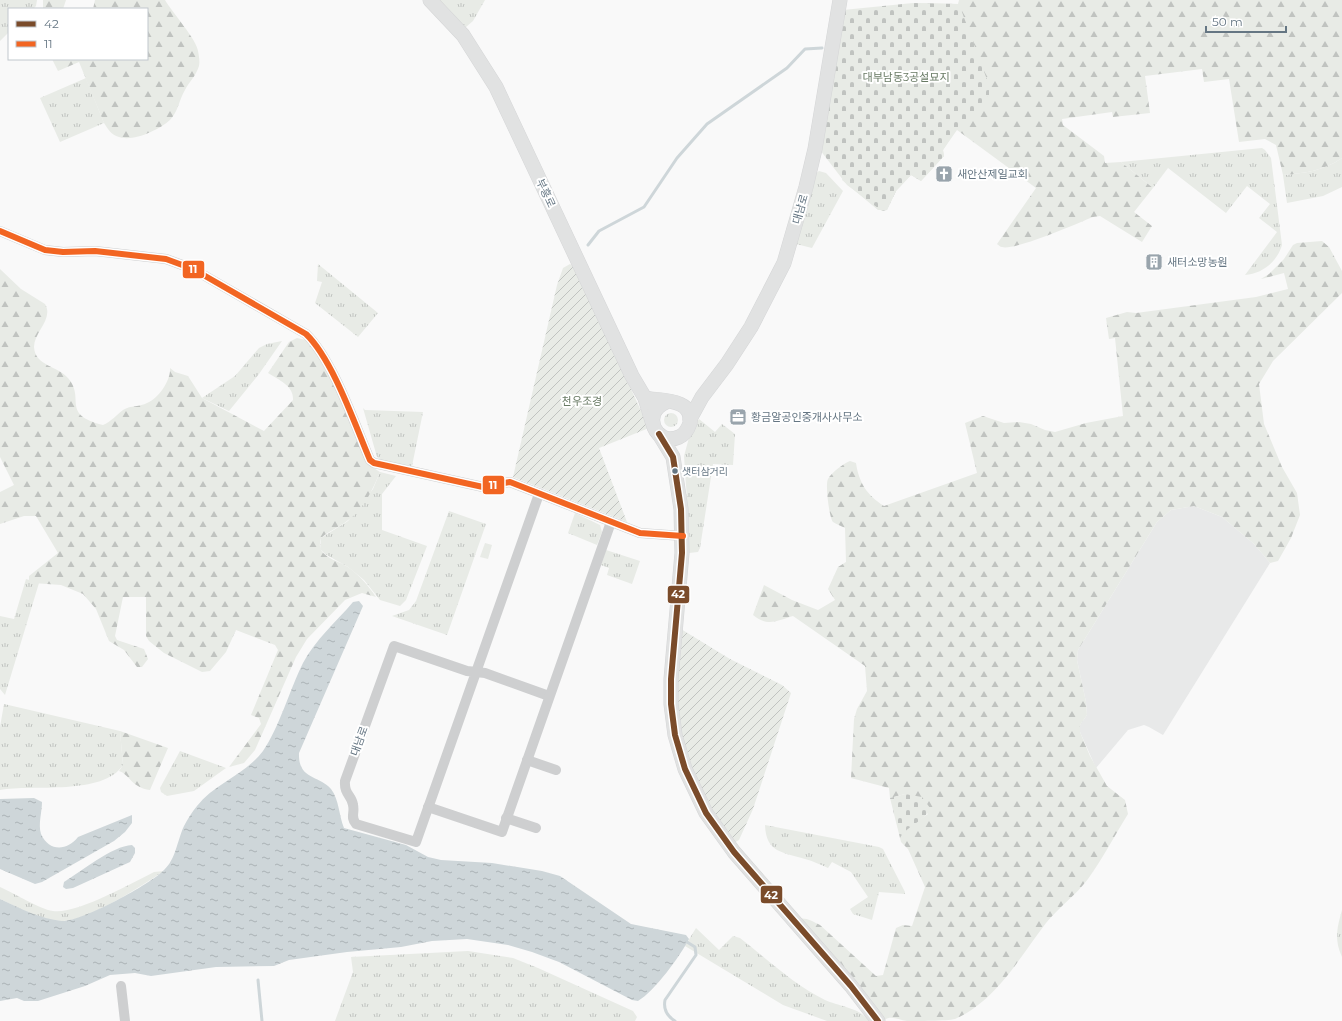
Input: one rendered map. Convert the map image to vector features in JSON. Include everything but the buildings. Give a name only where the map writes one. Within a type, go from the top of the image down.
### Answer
[{"type":"street","name":"부흥로","points":[[430,0],[463,35],[490,76],[632,376],[645,398],[652,421]]},
{"type":"street","name":"대남로","points":[[690,419],[702,397],[751,327],[784,263],[806,187],[815,149],[840,0]]},
{"type":"street","points":[[0,231],[45,250],[63,252],[95,251],[166,259],[193,269],[306,334],[314,342],[338,385],[374,463],[483,487],[490,487],[510,482],[640,533],[682,536]]},
{"type":"street","points":[[702,397],[672,402],[654,411],[652,421],[655,431],[659,434],[673,457],[681,509],[682,536],[671,704],[675,735],[685,769],[700,804],[725,841],[851,986],[878,1021]]},
{"type":"street","points":[[645,398],[672,402],[686,409],[690,419],[689,424],[673,457]]},
{"type":"street","points":[[659,434],[669,439],[680,437],[684,434]]},
{"type":"street","name":"대남로","points":[[539,494],[476,672],[428,807],[416,842],[356,824],[352,817],[353,803],[346,794],[345,781],[394,646],[467,671],[476,672],[485,673],[549,696]]},
{"type":"street","points":[[428,807],[502,832],[611,522]]},
{"type":"street","points":[[527,760],[556,770]]},
{"type":"street","points":[[506,818],[536,828]]},
{"type":"street","points":[[121,986],[125,1021]]},
{"type":"shaded area","points":[[1194,506],[1222,517],[1254,544],[1270,563],[1163,735],[1144,725],[1128,730],[1096,768],[1080,732],[1080,725],[1087,715],[1086,702],[1077,660],[1078,650],[1157,522],[1171,510]]},
{"type":"green space","points":[[0,0],[37,0],[34,8],[8,8],[8,33],[0,41]]},
{"type":"green space","points":[[43,0],[66,0],[63,8],[43,8]]},
{"type":"green space","points":[[95,0],[165,0],[197,46],[199,66],[196,73],[183,94],[175,113],[170,120],[159,128],[146,134],[131,138],[116,136],[108,130],[104,123],[79,62],[58,71],[52,60],[148,60],[148,8],[93,8]]},
{"type":"green space","points":[[437,0],[485,0],[473,21],[466,27],[463,27]]},
{"type":"green space","points":[[959,0],[1342,0],[1342,158],[1321,169],[1283,175],[1276,145],[1265,139],[1239,142],[1229,79],[1204,82],[1202,69],[1145,76],[1150,113],[1113,117],[1112,112],[1062,119],[1063,125],[1104,156],[1105,163],[1121,162],[1153,188],[1134,212],[1152,226],[1142,242],[1100,216],[1093,217],[1033,241],[1020,245],[1001,247],[997,244],[1036,188],[957,130],[943,150],[944,156],[921,181],[911,175],[896,191],[887,210],[878,210],[842,180],[913,3],[958,4]]},
{"type":"green space","name":"대부남동3공설묘지","points":[[913,3],[959,4],[989,85],[989,95],[956,130],[943,150],[944,156],[921,181],[911,175],[896,191],[887,210],[882,211],[847,185],[820,150],[843,10]]},
{"type":"green space","points":[[86,78],[104,123],[60,142],[40,98]]},
{"type":"green space","points":[[1262,148],[1271,158],[1282,245],[1273,262],[1263,270],[1245,275],[1277,232],[1259,218],[1270,204],[1247,186],[1226,213],[1168,168],[1153,188],[1121,162]]},
{"type":"green space","points":[[1342,158],[1342,187],[1323,196],[1287,203],[1283,175],[1321,169]]},
{"type":"green space","points":[[819,171],[826,173],[843,191],[812,248],[796,244],[815,174]]},
{"type":"green space","points":[[1322,241],[1329,247],[1342,271],[1342,293],[1273,361],[1259,384],[1264,424],[1282,467],[1297,493],[1300,515],[1291,538],[1278,561],[1270,563],[1254,544],[1222,517],[1194,506],[1171,510],[1157,522],[1078,650],[1077,660],[1086,702],[1087,715],[1080,725],[1080,732],[1090,756],[1107,786],[1125,800],[1128,814],[1088,879],[1046,923],[1017,964],[995,990],[983,1001],[970,1011],[955,1019],[939,1021],[907,1021],[892,1018],[884,1020],[798,919],[806,919],[820,925],[876,976],[883,975],[896,928],[903,925],[912,926],[925,887],[908,849],[901,842],[900,838],[904,830],[928,814],[905,794],[890,798],[889,788],[851,778],[854,719],[857,709],[867,691],[865,666],[793,616],[768,622],[758,619],[753,615],[764,585],[792,600],[818,610],[835,600],[828,589],[838,567],[846,562],[845,528],[833,522],[830,514],[827,482],[832,474],[844,464],[850,461],[856,463],[859,477],[868,493],[884,506],[977,473],[965,423],[983,416],[1004,423],[1019,422],[1031,424],[1045,430],[1055,432],[1086,423],[1123,416],[1115,338],[1109,339],[1106,318],[1127,312],[1136,313],[1256,297],[1288,289],[1284,273],[1261,279],[1269,274],[1284,259],[1293,245],[1297,243]]},
{"type":"green space","points":[[318,264],[378,313],[358,337],[315,303],[322,282],[317,281]]},
{"type":"green space","name":"천우조경","points":[[570,264],[575,268],[649,428],[599,448],[627,522],[513,477],[557,285],[563,268]]},
{"type":"green space","points":[[0,269],[21,289],[45,304],[47,315],[35,341],[35,353],[43,362],[64,374],[68,378],[73,386],[78,411],[82,416],[90,421],[103,425],[126,408],[151,401],[160,393],[169,378],[170,368],[175,372],[188,376],[202,398],[264,431],[293,400],[293,395],[288,387],[268,373],[289,342],[297,338],[306,340],[314,349],[334,385],[369,465],[380,472],[371,493],[358,511],[347,521],[321,538],[320,544],[320,548],[323,553],[329,558],[352,570],[363,580],[376,597],[362,593],[345,600],[307,639],[296,657],[255,750],[244,763],[229,767],[261,724],[259,718],[251,715],[278,650],[275,645],[236,630],[226,652],[210,671],[202,672],[164,653],[149,641],[146,636],[146,597],[123,597],[115,636],[117,640],[144,649],[148,659],[142,667],[137,667],[124,650],[109,641],[96,609],[83,594],[61,585],[33,583],[29,580],[29,576],[58,553],[36,516],[24,516],[0,524],[0,492],[14,485],[0,457]]},
{"type":"green space","points":[[282,341],[259,374],[229,411],[202,398],[235,376],[259,348],[267,344]]},
{"type":"green space","points":[[363,408],[365,410],[423,412],[412,466],[382,461],[377,457]]},
{"type":"green space","points":[[671,413],[676,415],[678,420],[676,425],[671,427],[666,425],[664,420],[666,415]]},
{"type":"green space","points":[[699,419],[715,432],[722,424],[735,434],[733,465],[713,464],[700,548],[698,552],[689,553],[689,529],[684,456],[690,434]]},
{"type":"green space","points":[[380,472],[396,476],[382,494],[382,530],[427,546],[406,600],[400,606],[380,600],[364,580],[348,567],[325,554],[320,549],[321,538],[348,521],[373,489]]},
{"type":"green space","points":[[449,511],[486,524],[447,635],[392,616],[409,610],[416,601]]},
{"type":"green space","points":[[575,513],[600,525],[602,532],[597,545],[568,533]]},
{"type":"green space","points":[[485,543],[492,545],[488,559],[480,557]]},
{"type":"green space","points":[[606,550],[640,561],[632,584],[607,575],[609,568],[601,565]]},
{"type":"green space","points":[[26,579],[39,583],[5,695],[0,689],[0,616],[14,619]]},
{"type":"green space","points":[[681,629],[730,659],[782,685],[791,693],[753,809],[739,840],[732,844],[713,818],[690,770],[675,707]]},
{"type":"green space","points":[[4,704],[120,731],[123,765],[113,775],[100,781],[84,785],[0,790],[0,727]]},
{"type":"green space","points":[[120,731],[168,748],[150,790],[139,787],[126,775],[119,771],[123,765]]},
{"type":"green space","points":[[180,751],[226,768],[194,791],[167,796],[161,792],[160,788]]},
{"type":"green space","points":[[905,794],[922,797],[930,808],[921,820],[907,830],[900,838],[890,798]]},
{"type":"green space","points":[[765,825],[879,847],[883,849],[905,894],[879,892],[872,920],[853,914],[850,909],[868,897],[851,872],[832,862],[828,868],[777,850],[769,841],[766,834]]},
{"type":"green space","points":[[164,871],[143,885],[100,909],[74,919],[63,921],[38,916],[0,899],[0,887],[47,910],[63,911],[104,897],[154,872]]},
{"type":"green space","points":[[1342,910],[1342,957],[1339,951],[1337,934]]},
{"type":"green space","points":[[696,928],[719,950],[733,936],[740,938],[802,987],[825,1000],[861,1013],[869,1021],[827,1021],[783,1005],[685,946]]},
{"type":"green space","points":[[468,951],[513,958],[633,1011],[637,1017],[635,1021],[335,1021],[353,972],[351,957]]},
{"type":"water","points":[[359,601],[363,606],[299,753],[302,768],[306,773],[321,781],[334,793],[344,828],[406,845],[428,857],[441,860],[492,863],[542,871],[560,876],[631,924],[686,935],[689,939],[685,946],[652,989],[638,1001],[632,1000],[559,962],[532,952],[508,945],[467,939],[432,941],[401,947],[347,952],[289,960],[274,966],[216,967],[151,976],[135,973],[110,975],[85,986],[38,1001],[24,1001],[17,998],[0,1001],[0,899],[30,913],[46,918],[62,921],[71,920],[99,909],[131,893],[157,876],[168,866],[171,861],[184,826],[197,806],[212,791],[248,766],[263,751],[269,742],[298,673],[308,655],[314,646],[353,602]]},
{"type":"water","points":[[34,798],[42,802],[40,822],[41,834],[44,840],[53,847],[58,848],[69,845],[78,837],[132,815],[132,823],[125,832],[114,841],[42,882],[35,884],[0,869],[0,799]]},
{"type":"water","points":[[132,845],[135,848],[135,853],[130,862],[73,888],[66,889],[63,887],[64,882],[106,854],[124,846]]},
{"type":"waterway","points":[[588,245],[599,231],[644,207],[677,158],[707,124],[787,68],[805,49],[822,48]]},
{"type":"waterway","points":[[675,1021],[666,1012],[665,1000],[696,955],[695,947],[687,942]]},
{"type":"waterway","points":[[258,980],[262,1021]]},
{"type":"transit line","name":"11","points":[[0,231],[45,250],[63,252],[95,251],[166,259],[193,269],[306,334],[316,345],[334,376],[370,460],[374,463],[483,487],[510,482],[640,533],[683,536]]},
{"type":"transit line","name":"42","points":[[659,434],[673,457],[681,509],[682,553],[671,679],[671,704],[675,735],[685,769],[706,813],[734,852],[851,986],[878,1021]]},
{"type":"place","name":"새안산제일교회","points":[[944,174]]},
{"type":"place","name":"새터소망농원","points":[[1154,262]]},
{"type":"place","name":"황금알공인중개사사무소","points":[[738,417]]},
{"type":"place","name":"샛터삼거리","points":[[675,471]]}]
